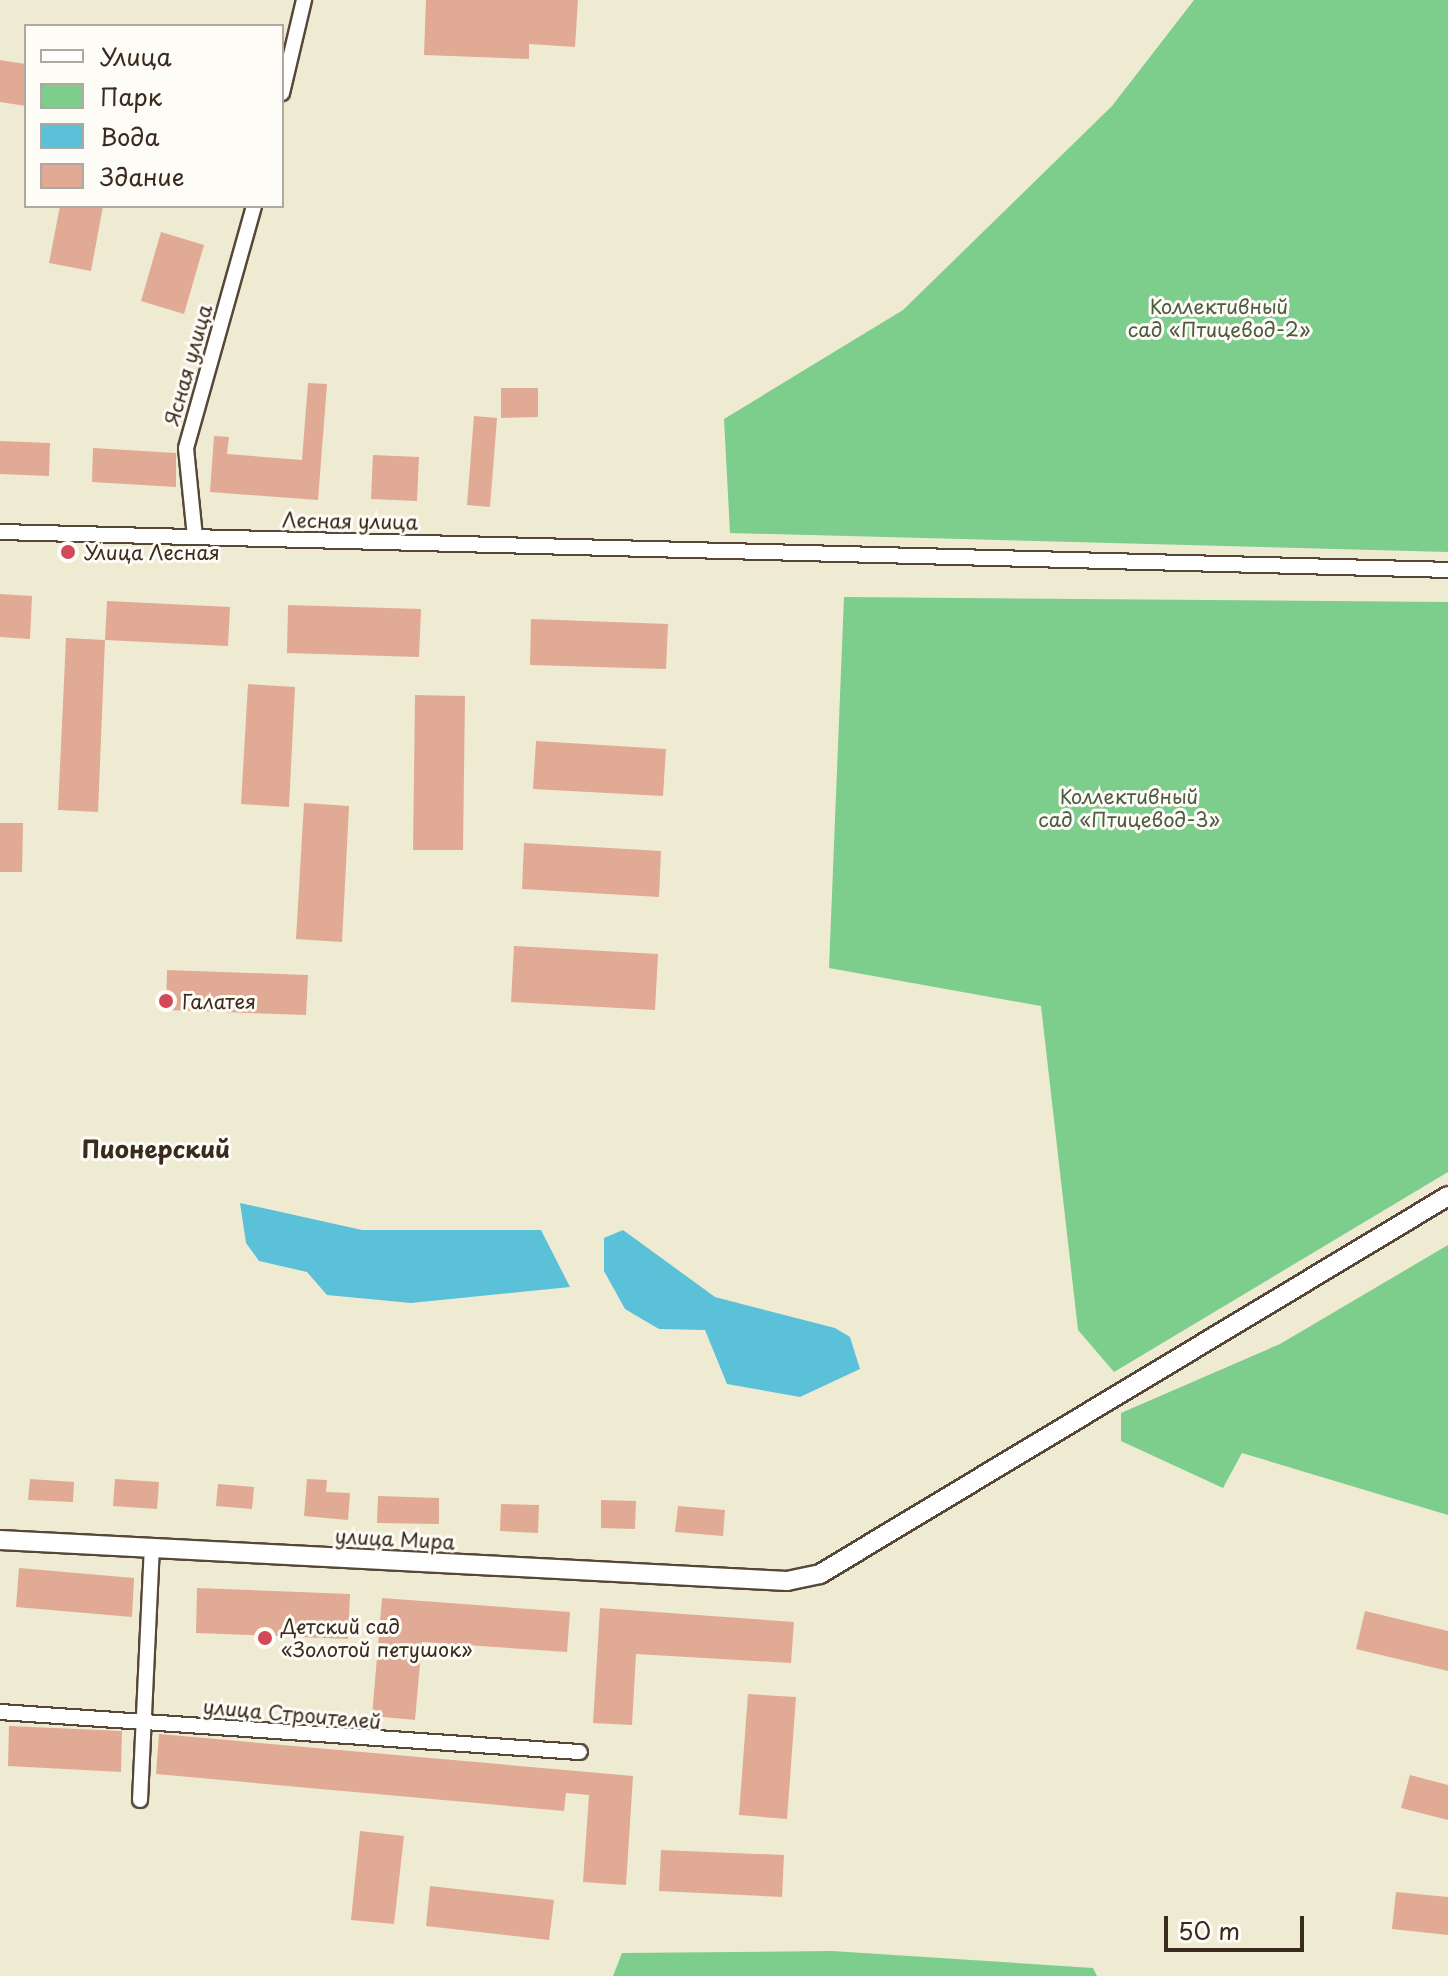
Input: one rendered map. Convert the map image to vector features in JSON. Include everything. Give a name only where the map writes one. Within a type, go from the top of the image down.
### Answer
[{"type":"street","points":[[284,85],[304,0]]},
{"type":"street","name":"Ясная улица","points":[[195,537],[186,448],[253,208]]},
{"type":"street","name":"Лесная улица","points":[[0,532],[1448,570]]},
{"type":"street","name":"улица Мира","points":[[0,1540],[787,1581],[820,1574],[1448,1196]]},
{"type":"street","points":[[140,1800],[152,1548]]},
{"type":"street","name":"улица Строителей","points":[[0,1712],[432,1746],[580,1752]]},
{"type":"green space","name":"Коллективный сад «Птицевод-2»","points":[[1194,0],[1448,0],[1448,552],[730,533],[724,419],[903,310],[1112,106]]},
{"type":"green space","name":"Коллективный сад «Птицевод-3»","points":[[844,597],[1448,602],[1448,1172],[1114,1372],[1078,1330],[1041,1006],[829,968]]},
{"type":"green space","points":[[1448,1245],[1448,1515],[1242,1453],[1223,1488],[1121,1441],[1121,1413],[1280,1344]]},
{"type":"green space","points":[[832,1951],[1093,1968],[1097,1976],[613,1976],[622,1953]]},
{"type":"water","points":[[240,1203],[362,1230],[541,1230],[570,1287],[411,1303],[327,1295],[307,1272],[259,1261],[246,1243]]},
{"type":"water","points":[[623,1230],[715,1297],[835,1328],[850,1337],[860,1369],[800,1397],[727,1384],[705,1330],[659,1329],[625,1309],[604,1271],[604,1238]]},
{"type":"building","points":[[426,0],[578,0],[575,47],[529,44],[529,59],[424,55]]},
{"type":"building","points":[[0,60],[24,64],[24,106],[0,102]]},
{"type":"building","points":[[60,208],[103,208],[91,271],[49,263]]},
{"type":"building","points":[[161,232],[204,245],[184,314],[141,301]]},
{"type":"building","points":[[308,383],[327,384],[318,500],[210,492],[214,436],[229,437],[227,454],[302,460]]},
{"type":"building","points":[[501,388],[538,388],[538,417],[501,418]]},
{"type":"building","points":[[474,416],[497,418],[490,507],[467,505]]},
{"type":"building","points":[[0,441],[50,443],[49,476],[0,474]]},
{"type":"building","points":[[93,448],[176,453],[176,487],[92,482]]},
{"type":"building","points":[[373,455],[419,457],[417,501],[371,499]]},
{"type":"building","points":[[0,594],[32,596],[30,639],[0,637]]},
{"type":"building","points":[[107,601],[230,607],[228,646],[105,640]]},
{"type":"building","points":[[288,605],[421,609],[419,657],[287,653]]},
{"type":"building","points":[[531,619],[668,624],[666,669],[530,665]]},
{"type":"building","points":[[66,638],[105,640],[98,812],[58,810]]},
{"type":"building","points":[[248,684],[295,687],[289,807],[241,804]]},
{"type":"building","points":[[415,695],[465,696],[463,850],[413,850]]},
{"type":"building","points":[[536,741],[666,749],[663,796],[533,789]]},
{"type":"building","points":[[304,803],[349,806],[342,942],[296,939]]},
{"type":"building","points":[[0,823],[23,823],[22,872],[0,872]]},
{"type":"building","points":[[524,843],[661,851],[659,897],[522,889]]},
{"type":"building","points":[[514,946],[658,954],[655,1010],[511,1002]]},
{"type":"building","points":[[167,970],[308,975],[306,1015],[166,1010]]},
{"type":"building","points":[[30,1479],[74,1482],[73,1502],[28,1500]]},
{"type":"building","points":[[115,1479],[159,1482],[157,1509],[113,1506]]},
{"type":"building","points":[[307,1479],[327,1480],[326,1492],[350,1493],[348,1520],[304,1516]]},
{"type":"building","points":[[218,1484],[254,1487],[252,1509],[216,1506]]},
{"type":"building","points":[[378,1496],[439,1498],[439,1524],[377,1523]]},
{"type":"building","points":[[601,1500],[636,1501],[635,1529],[601,1528]]},
{"type":"building","points":[[501,1504],[539,1505],[538,1533],[500,1531]]},
{"type":"building","points":[[678,1506],[725,1510],[723,1536],[675,1532]]},
{"type":"building","points":[[19,1568],[134,1578],[132,1617],[16,1607]]},
{"type":"building","points":[[197,1588],[350,1594],[348,1639],[196,1633]]},
{"type":"building","points":[[382,1598],[570,1612],[567,1652],[422,1642],[415,1720],[372,1716]]},
{"type":"building","points":[[600,1608],[794,1622],[791,1663],[636,1654],[632,1725],[593,1723]]},
{"type":"building","points":[[1365,1611],[1448,1631],[1448,1671],[1356,1649]]},
{"type":"building","points":[[748,1694],[796,1697],[787,1819],[739,1815]]},
{"type":"building","points":[[9,1726],[122,1731],[121,1772],[8,1766]]},
{"type":"building","points":[[159,1734],[633,1776],[626,1885],[583,1882],[589,1795],[566,1793],[564,1811],[156,1774]]},
{"type":"building","points":[[1410,1775],[1448,1785],[1448,1820],[1401,1808]]},
{"type":"building","points":[[360,1831],[404,1836],[394,1924],[351,1920]]},
{"type":"building","points":[[661,1850],[784,1855],[782,1897],[659,1891]]},
{"type":"building","points":[[430,1886],[554,1900],[549,1940],[426,1926]]},
{"type":"building","points":[[1396,1892],[1448,1897],[1448,1935],[1392,1929]]},
{"type":"place","name":"Улица Лесная","points":[[68,552]]},
{"type":"place","name":"Галатея","points":[[166,1001]]},
{"type":"place","name":"Детский сад «Золотой петушок»","points":[[265,1638]]},
{"type":"district","name":"Пионерский","points":[[156,1149]]}]
